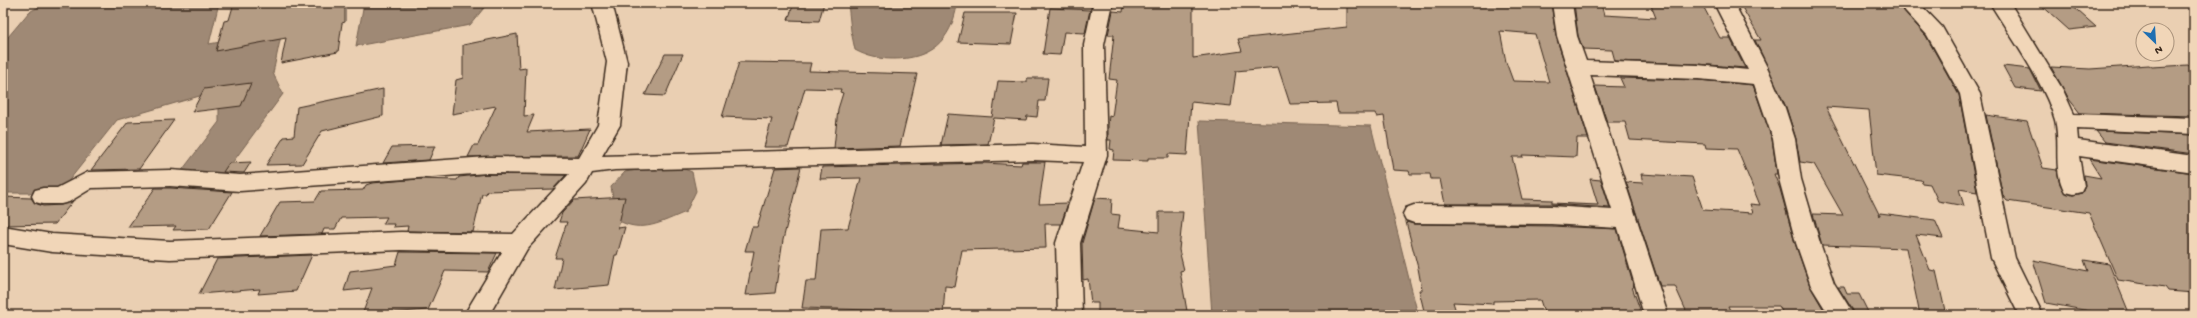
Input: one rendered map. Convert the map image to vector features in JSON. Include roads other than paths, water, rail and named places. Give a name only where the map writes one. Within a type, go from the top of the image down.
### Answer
[{"type":"street","points":[[476,315],[519,243],[578,178],[610,125],[617,62],[602,3]]},
{"type":"street","points":[[1070,315],[1068,243],[1096,155],[1094,45],[1103,3]]},
{"type":"street","points":[[1562,3],[1566,36],[1609,162],[1656,315]]},
{"type":"street","points":[[1724,3],[1762,78],[1784,139],[1790,178],[1820,278],[1823,286],[1842,315]]},
{"type":"street","points":[[1908,3],[1935,32],[1970,94],[2003,258],[2030,315]]},
{"type":"street","points":[[2000,3],[2054,90],[2066,121],[2069,147],[2068,162],[2073,186]]},
{"type":"street","points":[[1578,68],[1698,72],[1762,78]]},
{"type":"street","points":[[2066,121],[2194,126]]},
{"type":"street","points":[[2069,147],[2187,164],[2194,181]]},
{"type":"street","points":[[43,196],[61,196],[88,180],[170,178],[240,183],[487,165],[585,166],[615,162],[1033,152],[1096,155]]},
{"type":"street","points":[[1414,214],[1551,216],[1626,220]]},
{"type":"street","points":[[3,235],[52,243],[170,250],[401,241],[519,243]]}]
